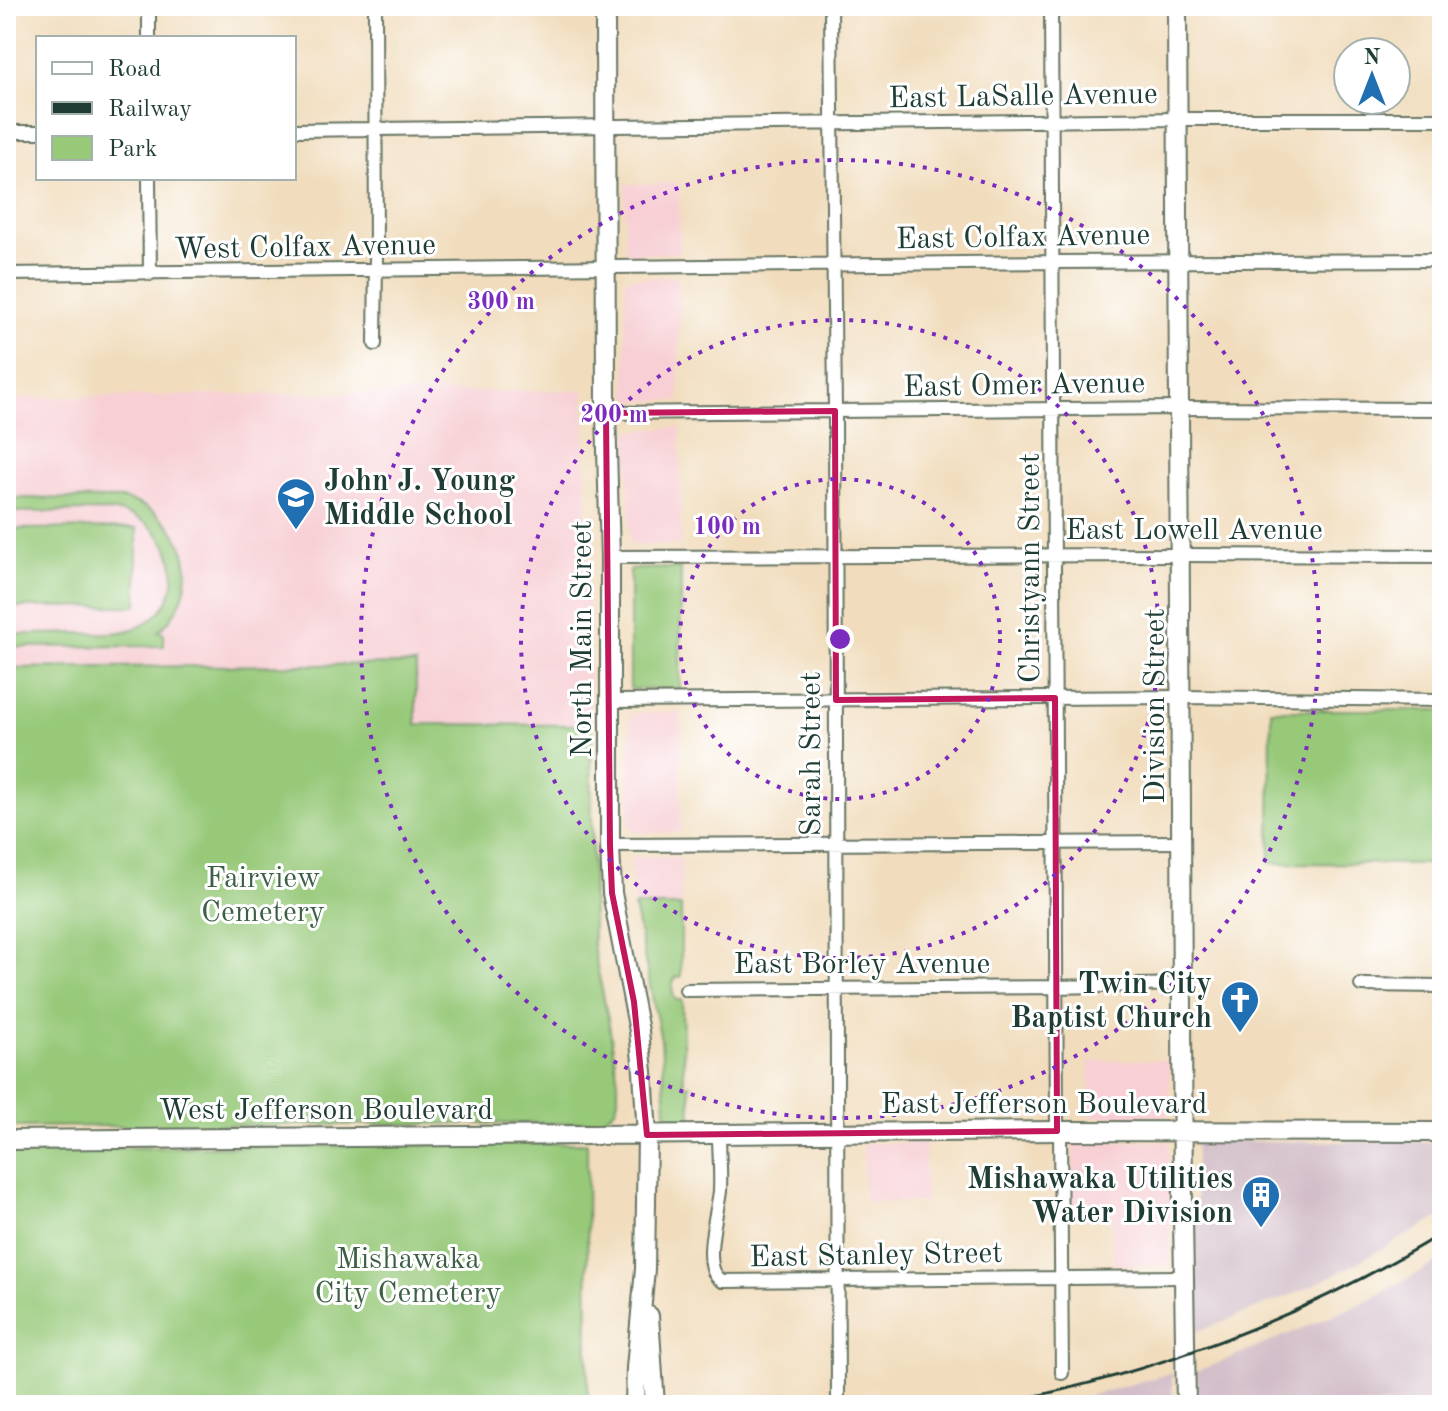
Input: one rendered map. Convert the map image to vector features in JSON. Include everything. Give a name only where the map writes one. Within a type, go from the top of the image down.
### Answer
[{"type":"street","points":[[149,6],[149,36]]},
{"type":"street","points":[[375,6],[375,344]]},
{"type":"street","name":"North Main Street","points":[[605,6],[610,845],[618,934],[639,1031],[647,1135],[645,1269],[635,1405]]},
{"type":"street","name":"Sarah Street","points":[[831,6],[838,1405]]},
{"type":"street","name":"Christyann Street","points":[[1051,6],[1056,987],[1062,1373]]},
{"type":"street","name":"Division Street","points":[[1177,6],[1186,1405]]},
{"type":"street","name":"East LaSalle Avenue","points":[[296,130],[1179,119],[1442,119]]},
{"type":"street","points":[[6,132],[36,132]]},
{"type":"street","points":[[149,180],[150,274]]},
{"type":"street","name":"East Colfax Avenue","points":[[605,267],[1442,260]]},
{"type":"street","name":"West Colfax Avenue","points":[[6,274],[605,267]]},
{"type":"street","name":"East Omer Avenue","points":[[606,413],[1442,409]]},
{"type":"street","name":"East Lowell Avenue","points":[[610,557],[1442,556]]},
{"type":"street","points":[[611,701],[1182,697],[1442,700]]},
{"type":"street","points":[[610,845],[1183,842]]},
{"type":"street","name":"East Borley Avenue","points":[[686,990],[1183,984]]},
{"type":"street","points":[[1361,985],[1442,986]]},
{"type":"street","name":"East Jefferson Boulevard","points":[[647,1135],[1183,1130],[1442,1132]]},
{"type":"street","name":"East Stanley Street","points":[[719,1134],[720,1190],[712,1233],[712,1270],[723,1281],[1184,1277]]},
{"type":"street","name":"West Jefferson Boulevard","points":[[6,1140],[647,1135]]},
{"type":"street","name":"North Main Street","points":[[645,1269],[655,1405]]},
{"type":"highlighted area","points":[[835,411],[836,700],[1055,698],[1057,1131],[647,1135],[634,1002],[612,893],[606,413]]},
{"type":"shaded area","points":[[679,183],[680,253],[627,252],[625,184]]},
{"type":"shaded area","points":[[679,277],[679,400],[633,401],[628,399],[626,391],[625,280]]},
{"type":"shaded area","name":"John J. Young Middle School","points":[[584,390],[591,725],[416,724],[415,664],[6,668],[6,398]]},
{"type":"shaded area","points":[[680,427],[681,545],[631,545],[627,435],[629,431]]},
{"type":"shaded area","points":[[681,712],[681,832],[637,833],[629,826],[630,714]]},
{"type":"shaded area","points":[[634,857],[681,857],[681,906],[634,906],[630,862]]},
{"type":"shaded area","points":[[1170,1060],[1169,1116],[1090,1117],[1089,1061]]},
{"type":"shaded area","points":[[1169,1141],[1171,1265],[1113,1265],[1112,1208],[1073,1209],[1073,1142]]},
{"type":"shaded area","points":[[1199,1141],[1442,1142],[1442,1216],[1299,1292],[1196,1332],[1196,1144]]},
{"type":"shaded area","points":[[863,1143],[925,1143],[925,1202],[864,1202]]},
{"type":"shaded area","points":[[1442,1260],[1442,1405],[1198,1405],[1197,1371],[1367,1301]]},
{"type":"shaded area","points":[[1172,1373],[1173,1405],[1074,1405],[1074,1400]]},
{"type":"green space","points":[[6,498],[124,499],[146,507],[164,520],[177,536],[187,574],[174,614],[158,632],[164,633],[164,646],[6,647],[6,634],[108,633],[141,626],[159,613],[169,596],[173,578],[172,560],[164,542],[151,527],[134,516],[112,511],[6,512]]},
{"type":"green space","points":[[137,528],[137,606],[6,607],[6,529]]},
{"type":"green space","points":[[681,568],[680,689],[632,689],[630,570]]},
{"type":"green space","name":"Fairview Cemetery","points":[[416,664],[416,724],[591,725],[593,947],[618,1081],[616,1108],[600,1120],[566,1123],[6,1127],[6,668]]},
{"type":"green space","points":[[1271,710],[1442,710],[1442,864],[1270,863]]},
{"type":"green space","points":[[634,906],[681,906],[681,977],[676,977],[672,988],[676,1000],[682,1000],[684,1085],[690,1085],[691,1121],[670,1120],[666,1111],[661,1040]]},
{"type":"green space","name":"Mishawaka City Cemetery","points":[[587,1143],[588,1405],[6,1405],[6,1149]]},
{"type":"railway","points":[[991,1405],[1109,1378],[1224,1340],[1336,1291],[1442,1233]]},
{"type":"place","name":"John J. Young Middle School","points":[[296,531]]},
{"type":"place","name":"Twin City Baptist Church","points":[[1240,1034]]},
{"type":"place","name":"Mishawaka Utilities Water Division","points":[[1261,1229]]}]
